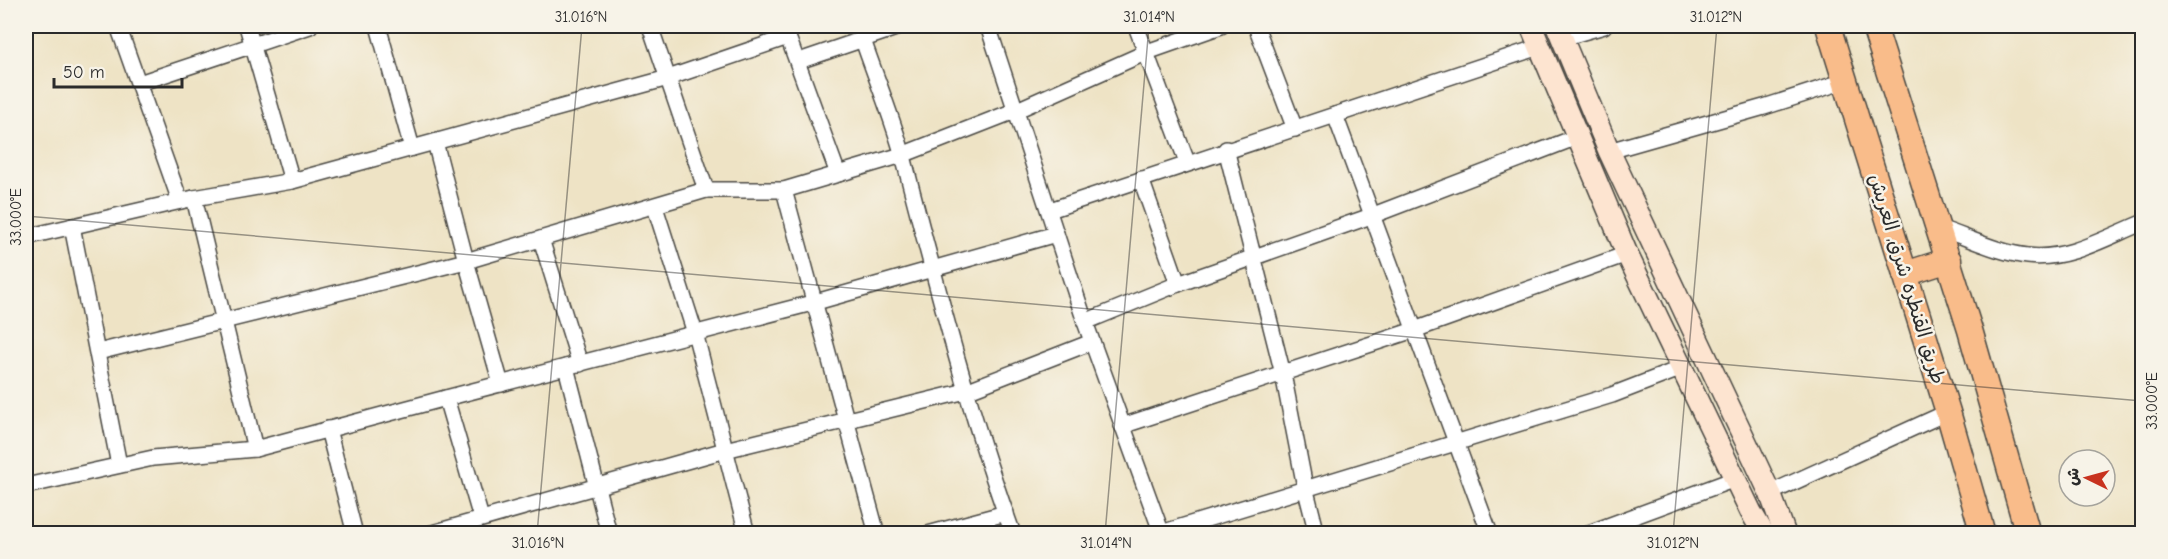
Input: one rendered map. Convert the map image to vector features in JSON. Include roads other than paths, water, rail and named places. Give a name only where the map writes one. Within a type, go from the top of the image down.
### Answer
[{"type":"highway","name":"طريق القنطره شرق, العريش","points":[[1828,26],[1948,412],[1983,534]]},
{"type":"highway","points":[[1874,26],[1949,260],[2028,534]]},
{"type":"highway","points":[[1905,274],[1949,260]]},
{"type":"main road","points":[[1531,26],[1627,254],[1735,479],[1764,534]]},
{"type":"main road","points":[[1560,32],[1609,151],[1770,493],[1785,534]]},
{"type":"street","points":[[118,26],[187,200],[224,321],[255,448]]},
{"type":"street","points":[[247,26],[292,181]]},
{"type":"street","points":[[139,83],[310,26]]},
{"type":"street","points":[[378,26],[412,148]]},
{"type":"street","points":[[650,26],[706,190]]},
{"type":"street","points":[[799,61],[902,26]]},
{"type":"street","points":[[988,26],[1085,322],[1162,533],[1305,487],[1612,395],[1682,368]]},
{"type":"street","points":[[1136,26],[1187,162]]},
{"type":"street","points":[[98,352],[466,261],[655,207],[706,190],[784,190],[902,155],[1017,110],[1147,52],[1221,26]]},
{"type":"street","points":[[1256,26],[1295,129]]},
{"type":"street","points":[[1560,32],[1604,26]]},
{"type":"street","points":[[26,237],[187,200],[292,181],[668,78],[786,31],[799,61],[838,174]]},
{"type":"street","points":[[863,40],[902,155],[931,270],[966,391],[1013,534]]},
{"type":"street","points":[[1050,210],[1187,162],[1295,129],[1539,47]]},
{"type":"street","points":[[1609,151],[1764,107],[1845,81]]},
{"type":"street","points":[[1335,115],[1371,216],[1458,442],[1490,534]]},
{"type":"street","points":[[1085,322],[1178,284],[1371,216],[1577,137]]},
{"type":"street","points":[[435,142],[501,384]]},
{"type":"street","points":[[1226,149],[1283,374],[1305,487],[1317,534]]},
{"type":"street","points":[[1141,179],[1178,284]]},
{"type":"street","points":[[784,190],[877,534]]},
{"type":"street","points":[[655,207],[695,333],[747,534]]},
{"type":"street","points":[[1939,228],[2022,255],[2039,257],[2077,250],[2142,223]]},
{"type":"street","points":[[72,226],[119,465]]},
{"type":"street","points":[[26,486],[162,457],[255,448],[816,302],[1056,234]]},
{"type":"street","points":[[541,239],[573,365],[597,487],[609,534]]},
{"type":"street","points":[[1122,426],[1416,329],[1627,254]]},
{"type":"street","points":[[429,534],[725,450],[966,391],[1092,342]]},
{"type":"street","points":[[446,398],[481,518]]},
{"type":"street","points":[[1770,493],[1948,412]]},
{"type":"street","points":[[328,429],[355,534]]},
{"type":"street","points":[[1586,534],[1735,479]]},
{"type":"street","points":[[928,534],[1006,513]]}]
